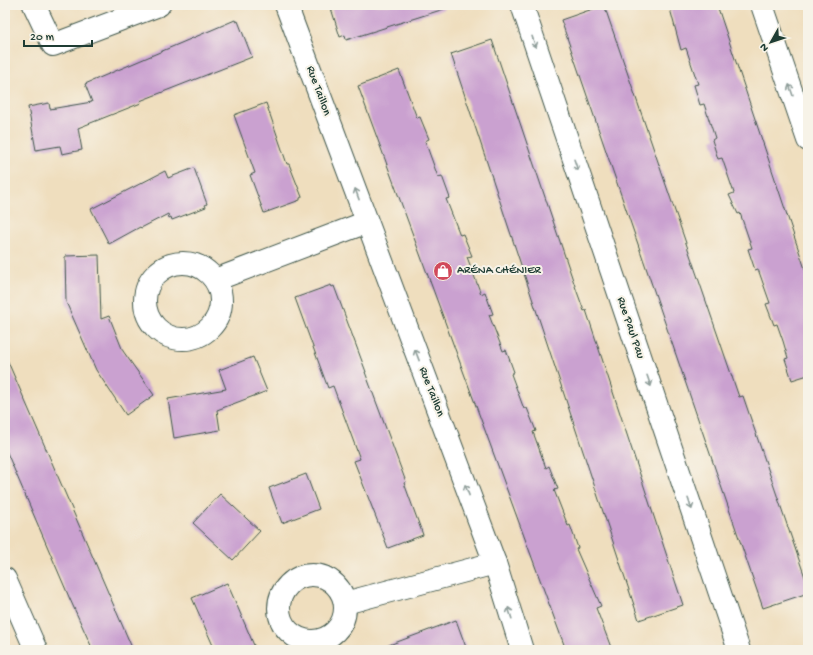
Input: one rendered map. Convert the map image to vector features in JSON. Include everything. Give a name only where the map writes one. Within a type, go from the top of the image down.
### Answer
[{"type":"street","points":[[34,5],[52,45],[159,5]]},
{"type":"street","name":"Rue Taillon","points":[[286,5],[495,563],[522,650]]},
{"type":"street","name":"Rue Paul Pau","points":[[522,5],[739,650]]},
{"type":"street","points":[[762,5],[808,140]]},
{"type":"street","points":[[215,280],[367,222]]},
{"type":"street","points":[[345,603],[495,563]]},
{"type":"street","points":[[5,579],[36,650]]},
{"type":"building","points":[[330,5],[443,5],[444,9],[346,40],[345,35],[340,37]]},
{"type":"building","points":[[604,5],[739,397],[743,396],[808,586],[808,593],[763,608],[561,20]]},
{"type":"building","points":[[669,5],[717,5],[808,278],[808,375],[792,380],[785,359],[788,358],[783,341],[777,324],[774,325],[766,304],[770,303],[758,269],[755,270],[748,249],[752,248],[740,213],[738,214],[729,195],[734,193],[722,158],[718,159],[712,140],[715,138],[704,104],[700,105],[694,85],[698,84],[686,48],[681,50]]},
{"type":"building","points":[[235,20],[236,22],[238,21],[252,57],[140,101],[141,103],[78,128],[82,150],[62,154],[60,146],[36,150],[28,107],[49,103],[50,109],[92,102],[85,84]]},
{"type":"building","points":[[492,40],[576,289],[584,311],[586,310],[683,605],[639,620],[451,54]]},
{"type":"building","points":[[399,70],[417,118],[420,117],[429,139],[425,141],[438,177],[442,176],[450,198],[446,199],[460,235],[463,234],[472,256],[467,257],[481,294],[485,292],[493,314],[489,315],[503,351],[506,350],[514,372],[511,374],[524,409],[527,408],[536,431],[533,432],[546,468],[549,466],[558,489],[554,490],[568,526],[570,525],[578,548],[576,549],[601,606],[596,608],[612,650],[566,650],[358,86]]},
{"type":"building","points":[[266,103],[287,164],[289,164],[302,197],[300,200],[264,213],[250,175],[255,173],[234,115]]},
{"type":"building","points":[[194,168],[207,204],[205,205],[206,207],[172,220],[171,217],[169,218],[168,214],[109,244],[91,209],[165,171],[168,178]]},
{"type":"building","points":[[99,255],[101,319],[109,316],[123,351],[154,395],[126,415],[96,370],[66,302],[65,256]]},
{"type":"building","points":[[331,285],[332,287],[334,286],[366,372],[406,482],[404,483],[423,535],[388,548],[354,461],[360,459],[333,386],[328,388],[295,298]]},
{"type":"building","points":[[5,355],[133,650],[93,650],[69,597],[5,448]]},
{"type":"building","points":[[253,357],[267,391],[217,410],[220,430],[174,438],[168,399],[226,389],[219,370]]},
{"type":"building","points":[[306,474],[319,509],[282,523],[269,488]]},
{"type":"building","points":[[220,494],[260,531],[233,560],[193,523]]},
{"type":"building","points":[[227,583],[256,650],[215,650],[192,598]]},
{"type":"building","points":[[456,620],[467,650],[382,650],[381,648]]},
{"type":"place","name":"ARÉNA CHÉNIER","points":[[443,271]]}]
